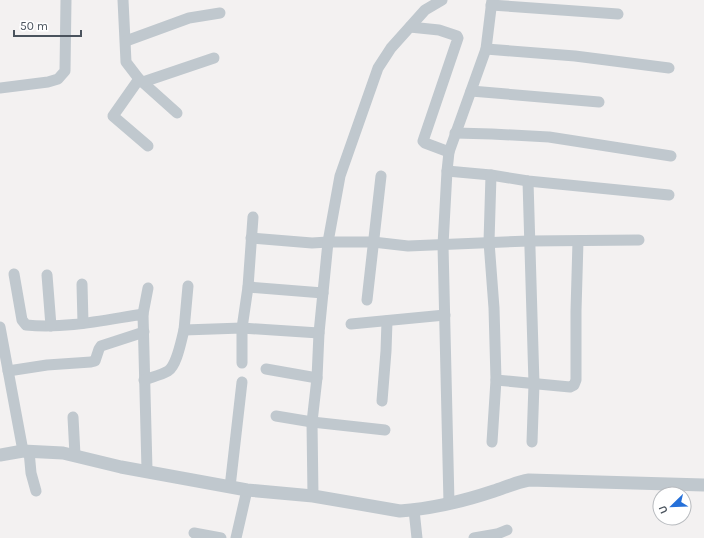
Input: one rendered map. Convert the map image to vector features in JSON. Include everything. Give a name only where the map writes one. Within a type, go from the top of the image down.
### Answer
[{"type":"street","points":[[0,88],[48,82],[58,79],[65,71],[66,0]]},
{"type":"street","points":[[123,0],[126,62],[141,80],[177,113]]},
{"type":"street","points":[[313,496],[312,422],[317,378],[319,333],[328,242],[340,176],[378,68],[391,48],[425,10],[442,0]]},
{"type":"street","points":[[449,503],[443,245],[447,171],[449,152],[455,133],[486,49],[491,3],[618,14]]},
{"type":"street","points":[[126,42],[189,18],[220,13]]},
{"type":"street","points":[[410,27],[439,30],[457,36],[458,38],[423,141],[449,152]]},
{"type":"street","points":[[486,49],[575,56],[669,68]]},
{"type":"street","points":[[148,146],[113,116],[141,80],[214,58]]},
{"type":"street","points":[[471,91],[599,102]]},
{"type":"street","points":[[455,133],[549,137],[671,156]]},
{"type":"street","points":[[447,171],[491,175],[528,181],[669,195]]},
{"type":"street","points":[[491,175],[489,242],[494,308],[496,380],[492,442]]},
{"type":"street","points":[[367,300],[381,176]]},
{"type":"street","points":[[528,181],[534,384],[532,442]]},
{"type":"street","points":[[242,363],[242,328],[248,287],[253,217]]},
{"type":"street","points":[[251,238],[312,244],[328,242],[373,242],[408,246],[489,242],[639,240]]},
{"type":"street","points":[[496,380],[570,387],[575,382],[578,240]]},
{"type":"street","points":[[14,274],[24,323],[26,325],[51,326],[83,323],[143,314]]},
{"type":"street","points":[[47,275],[51,326]]},
{"type":"street","points":[[82,284],[83,323]]},
{"type":"street","points":[[144,380],[167,372],[172,368],[178,353],[184,330],[188,286]]},
{"type":"street","points":[[248,287],[323,293]]},
{"type":"street","points":[[147,470],[143,314],[148,288]]},
{"type":"street","points":[[351,324],[444,315]]},
{"type":"street","points":[[382,401],[387,321]]},
{"type":"street","points":[[0,327],[8,371],[36,491]]},
{"type":"street","points":[[184,330],[242,328],[319,333]]},
{"type":"street","points":[[8,371],[48,365],[95,361],[101,346],[144,332]]},
{"type":"street","points":[[266,370],[317,378]]},
{"type":"street","points":[[230,487],[242,382]]},
{"type":"street","points":[[276,416],[312,422],[385,430]]},
{"type":"street","points":[[73,417],[76,455]]},
{"type":"street","points":[[0,455],[26,451],[63,453],[121,466],[247,490],[313,496],[400,511],[414,510],[449,503],[529,480],[704,485]]},
{"type":"street","points":[[236,538],[247,490]]},
{"type":"street","points":[[414,510],[417,538]]},
{"type":"street","points":[[194,533],[221,538]]},
{"type":"street","points":[[474,538],[501,534]]}]
